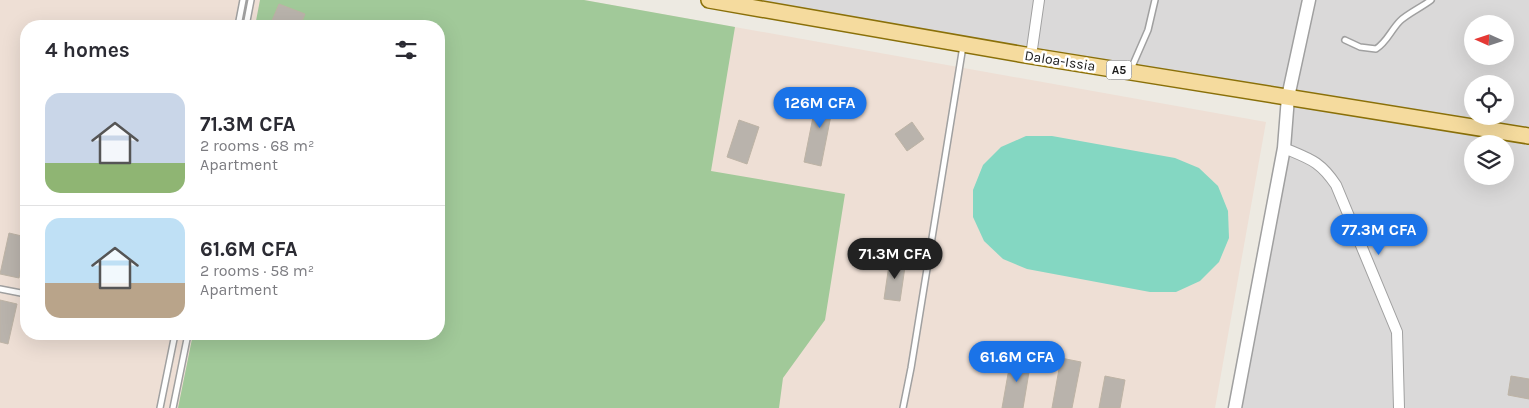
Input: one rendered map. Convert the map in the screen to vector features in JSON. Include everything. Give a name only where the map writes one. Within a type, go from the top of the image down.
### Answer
[{"type":"main road","name":"Daloa-Issia","points":[[709,0],[964,45],[1529,136]]},
{"type":"street","points":[[1031,56],[1039,0]]},
{"type":"street","points":[[1235,408],[1284,148],[1288,97],[1309,0]]},
{"type":"street","points":[[1284,148],[1311,159],[1326,170],[1336,185],[1397,332],[1399,408]]},
{"type":"lane","points":[[239,20],[243,0]]},
{"type":"lane","points":[[247,20],[252,0]]},
{"type":"lane","points":[[1130,72],[1148,30],[1155,0]]},
{"type":"lane","points":[[1345,40],[1360,47],[1376,49],[1384,44],[1400,20],[1431,0]]},
{"type":"lane","points":[[903,408],[964,45]]},
{"type":"lane","points":[[0,289],[20,293]]},
{"type":"lane","points":[[160,408],[174,340]]},
{"type":"lane","points":[[173,408],[187,340]]},
{"type":"shaded area","points":[[0,0],[584,0],[1266,122],[1215,408],[0,408]]},
{"type":"shaded area","points":[[726,0],[1529,0],[1529,408],[1232,408],[1288,98]]},
{"type":"green space","points":[[260,0],[584,0],[735,27],[711,171],[845,194],[825,320],[783,378],[779,408],[178,408],[192,340],[445,340],[445,20],[256,20]]},
{"type":"green space","points":[[1026,136],[1052,136],[1175,158],[1199,168],[1218,186],[1228,211],[1229,238],[1219,262],[1200,281],[1176,292],[1150,292],[1027,269],[1003,259],[984,241],[973,217],[973,190],[983,165],[1001,147]]},
{"type":"building","points":[[279,4],[305,14],[302,20],[272,20]]},
{"type":"building","points":[[818,92],[835,95],[821,166],[804,162]]},
{"type":"building","points":[[739,120],[759,127],[747,164],[727,157]]},
{"type":"building","points":[[912,122],[924,139],[907,151],[895,134]]},
{"type":"building","points":[[9,233],[20,236],[19,278],[0,274]]},
{"type":"building","points":[[890,258],[906,260],[900,301],[884,299]]},
{"type":"building","points":[[0,300],[17,304],[8,344],[0,342]]},
{"type":"building","points":[[1011,357],[1031,360],[1023,408],[1002,408]]},
{"type":"building","points":[[1061,358],[1081,362],[1072,408],[1052,408]]},
{"type":"building","points":[[1105,376],[1125,380],[1120,408],[1099,408]]},
{"type":"building","points":[[1511,376],[1529,379],[1529,399],[1508,395]]}]
